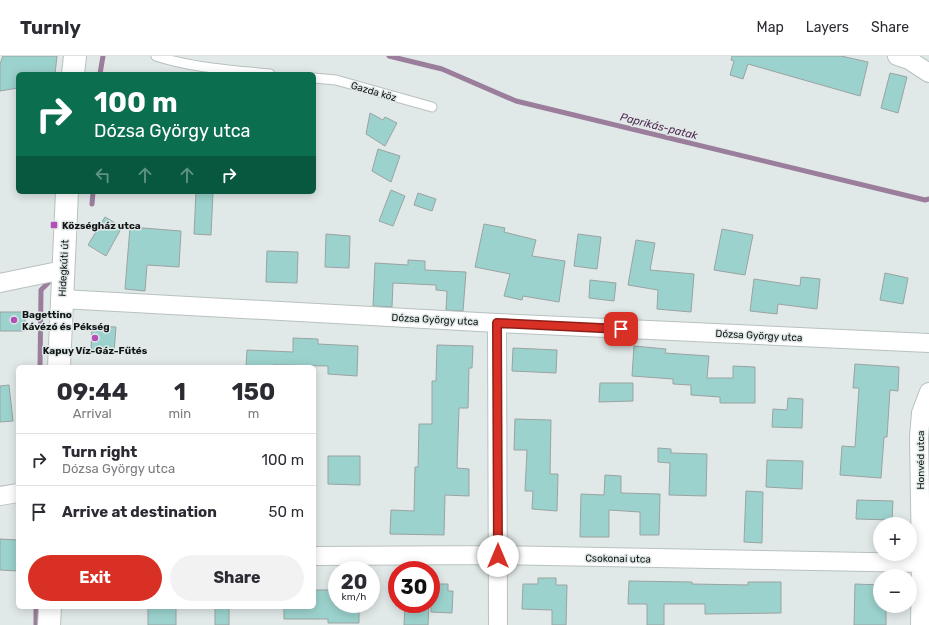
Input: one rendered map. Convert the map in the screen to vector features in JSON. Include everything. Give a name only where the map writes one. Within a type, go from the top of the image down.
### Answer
[{"type":"main road","points":[[73,72],[75,56]]},
{"type":"main road","name":"Hidegkúti út","points":[[59,365],[67,194]]},
{"type":"main road","points":[[49,625],[50,609]]},
{"type":"street","points":[[897,56],[927,68]]},
{"type":"street","points":[[0,283],[63,270]]},
{"type":"street","name":"Dózsa György utca","points":[[62,299],[497,323],[929,343]]},
{"type":"street","points":[[497,323],[498,625]]},
{"type":"street","name":"Honvéd utca","points":[[920,625],[921,563],[919,437],[921,413],[929,392]]},
{"type":"street","points":[[0,496],[16,493]]},
{"type":"street","name":"Csokonai utca","points":[[316,556],[498,556],[921,563]]},
{"type":"lane","points":[[156,56],[168,60],[217,69],[249,72]]},
{"type":"lane","name":"Gazda köz","points":[[316,78],[336,80],[432,107]]},
{"type":"building","points":[[3,56],[57,56],[55,72],[16,72],[16,88],[0,91],[0,64]]},
{"type":"building","points":[[732,56],[841,56],[868,62],[860,96],[748,64],[743,79],[730,75],[734,61],[731,60]]},
{"type":"building","points":[[890,73],[907,77],[898,113],[881,108]]},
{"type":"building","points":[[370,113],[383,120],[385,117],[397,123],[385,146],[366,134]]},
{"type":"building","points":[[378,149],[400,156],[391,182],[372,171]]},
{"type":"building","points":[[391,190],[405,196],[393,226],[379,221]]},
{"type":"building","points":[[418,193],[436,199],[432,211],[414,205]]},
{"type":"building","points":[[196,194],[213,194],[211,235],[194,234]]},
{"type":"building","points":[[105,217],[122,227],[106,256],[88,245]]},
{"type":"building","points":[[484,224],[505,228],[504,232],[536,240],[532,256],[565,261],[559,302],[523,296],[522,300],[504,296],[510,274],[475,267]]},
{"type":"building","points":[[130,227],[181,231],[179,267],[147,265],[145,291],[125,289]]},
{"type":"building","points":[[722,229],[753,235],[745,275],[714,270]]},
{"type":"building","points":[[326,234],[350,236],[349,268],[325,267]]},
{"type":"building","points":[[578,234],[601,237],[597,269],[574,266]]},
{"type":"building","points":[[636,240],[655,243],[650,270],[694,274],[691,312],[657,309],[658,290],[628,285]]},
{"type":"building","points":[[267,251],[298,252],[297,283],[266,282]]},
{"type":"building","points":[[408,260],[425,261],[425,270],[466,272],[463,311],[446,310],[447,291],[436,290],[436,285],[393,283],[392,307],[373,306],[375,263],[408,265]]},
{"type":"building","points":[[885,273],[908,278],[903,304],[880,300]]},
{"type":"building","points":[[801,277],[820,279],[817,309],[778,304],[777,314],[750,311],[754,279],[800,286]]},
{"type":"building","points":[[590,280],[616,283],[614,301],[589,298]]},
{"type":"building","points":[[0,312],[25,312],[25,331],[0,331]]},
{"type":"building","points":[[92,326],[116,327],[114,352],[91,351]]},
{"type":"building","points":[[293,338],[318,339],[318,344],[358,346],[357,376],[328,374],[328,366],[246,365],[247,350],[293,352]]},
{"type":"building","points":[[437,345],[473,346],[472,368],[469,368],[468,408],[459,408],[457,468],[469,469],[469,496],[445,495],[444,535],[390,534],[391,510],[414,511],[415,467],[418,467],[419,424],[432,424],[432,381],[436,381]]},
{"type":"building","points":[[634,346],[666,349],[665,353],[709,356],[707,378],[733,378],[733,366],[755,367],[755,403],[720,403],[720,397],[691,395],[691,385],[673,384],[673,379],[632,376]]},
{"type":"building","points":[[513,348],[557,350],[556,373],[512,371]]},
{"type":"building","points":[[855,364],[899,367],[898,391],[890,390],[887,437],[884,437],[881,478],[840,475],[842,446],[855,447],[859,388],[853,388]]},
{"type":"building","points":[[600,383],[633,383],[633,401],[599,402]]},
{"type":"building","points":[[9,385],[13,421],[0,422],[0,386]]},
{"type":"building","points":[[788,398],[803,399],[802,428],[772,427],[773,409],[787,410]]},
{"type":"building","points":[[515,419],[551,420],[550,474],[558,474],[557,511],[532,509],[533,491],[525,491],[527,450],[514,450]]},
{"type":"building","points":[[658,448],[671,449],[671,453],[707,454],[706,496],[669,495],[670,463],[658,462]]},
{"type":"building","points":[[328,456],[360,456],[360,485],[328,484]]},
{"type":"building","points":[[767,460],[803,461],[802,489],[766,487]]},
{"type":"building","points":[[605,475],[621,476],[621,493],[660,494],[659,535],[640,535],[640,512],[609,510],[609,537],[580,537],[581,494],[604,495]]},
{"type":"building","points":[[746,491],[763,492],[762,543],[744,542]]},
{"type":"building","points":[[857,500],[893,501],[892,517],[873,517],[873,519],[856,519]]},
{"type":"building","points":[[0,539],[16,540],[16,571],[0,570]]},
{"type":"building","points":[[538,578],[556,578],[556,585],[567,585],[566,625],[552,625],[552,610],[522,609],[523,584],[538,584]]},
{"type":"building","points":[[629,581],[748,585],[748,582],[781,582],[781,613],[705,614],[705,604],[664,604],[664,625],[647,625],[647,604],[628,604]]},
{"type":"building","points":[[440,584],[448,584],[448,591],[453,591],[452,613],[440,612]]},
{"type":"building","points":[[855,584],[873,585],[873,613],[886,613],[886,625],[854,625]]},
{"type":"building","points":[[316,590],[328,590],[328,613],[359,613],[359,623],[328,623],[328,619],[284,619],[284,609],[316,609]]},
{"type":"building","points":[[148,609],[176,609],[176,625],[148,625]]},
{"type":"building","points":[[215,609],[229,609],[229,625],[215,625]]},
{"type":"building","points":[[405,613],[429,613],[428,625],[404,625]]},
{"type":"waterway","points":[[100,72],[103,56]]},
{"type":"waterway","name":"Paprikás-patak","points":[[389,56],[442,69],[516,101],[925,200],[929,199]]},
{"type":"waterway","points":[[92,204],[93,194]]},
{"type":"waterway","points":[[40,365],[41,290],[48,283]]},
{"type":"waterway","points":[[36,609],[36,625]]},
{"type":"place","name":"Községház utca","points":[[54,225]]},
{"type":"place","name":"Bagettino Kávézó és Pékség","points":[[14,320]]},
{"type":"place","name":"Kapuy Víz-Gáz-Fűtés","points":[[95,338]]},
{"type":"route","points":[[498,556],[497,323],[621,329]]}]
